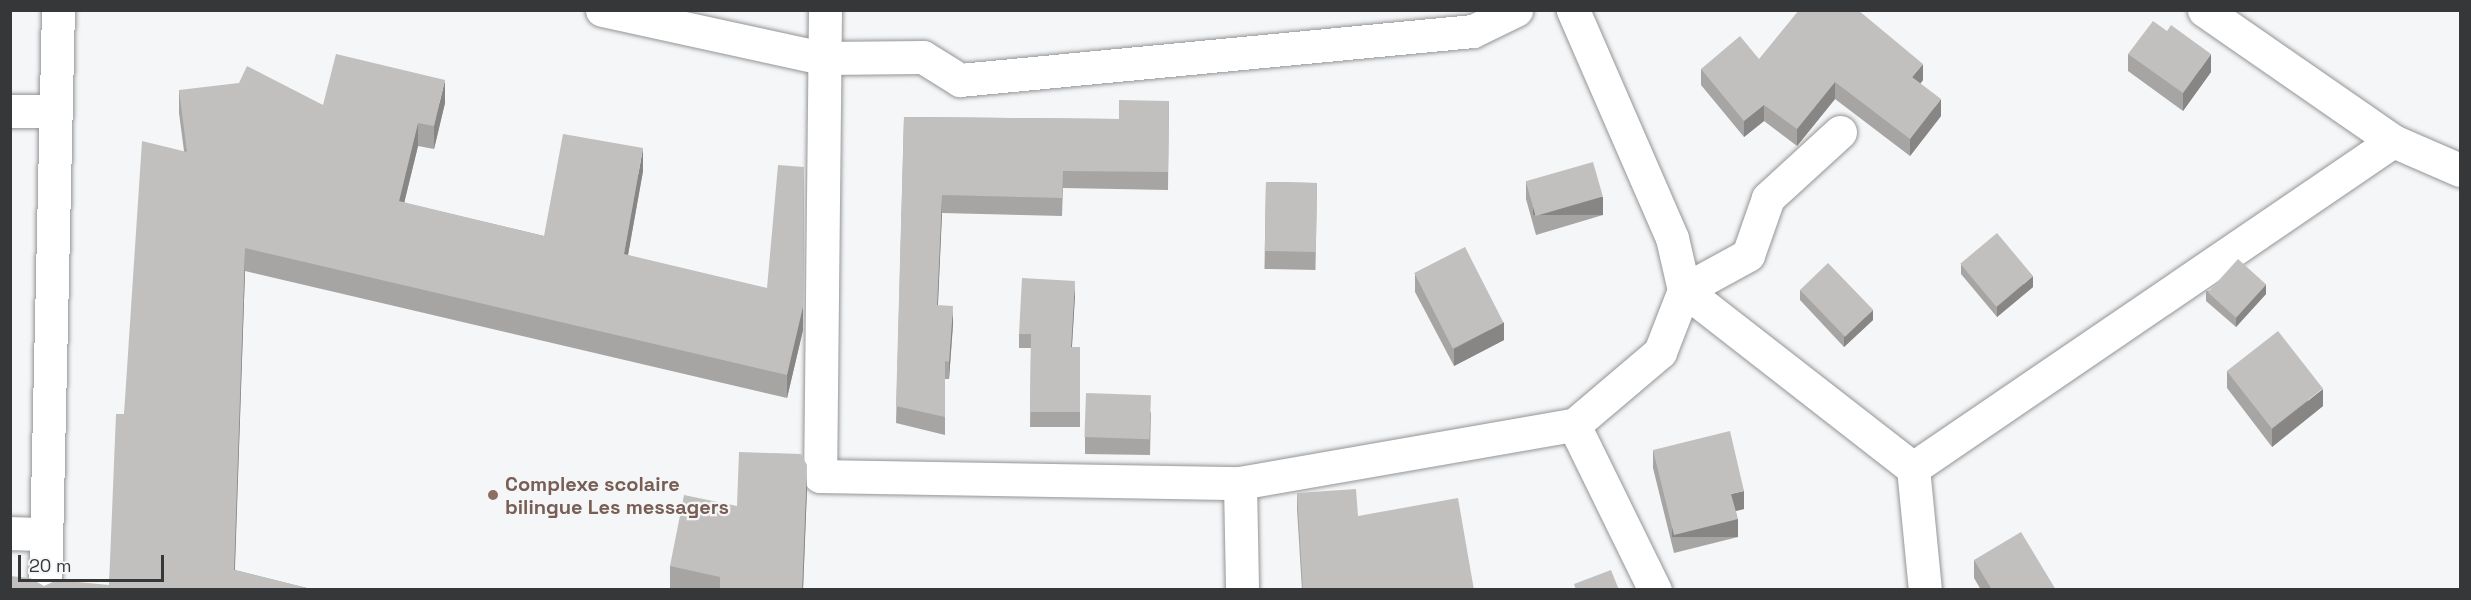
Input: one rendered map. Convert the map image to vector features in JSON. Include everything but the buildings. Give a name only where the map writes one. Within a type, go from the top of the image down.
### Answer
[{"type":"street","points":[[45,590],[53,111],[58,10]]},
{"type":"street","points":[[602,10],[823,58],[923,57],[960,80],[1473,31],[1516,10]]},
{"type":"street","points":[[825,10],[820,476],[1240,483],[1574,425],[1660,352],[1684,291],[1672,238],[1573,10]]},
{"type":"street","points":[[2204,10],[2393,141],[2460,170]]},
{"type":"street","points":[[10,111],[53,111]]},
{"type":"street","points":[[1684,291],[1748,255],[1768,198],[1840,132]]},
{"type":"street","points":[[1913,468],[2393,141]]},
{"type":"street","points":[[1684,291],[1913,468],[1925,590]]},
{"type":"street","points":[[1574,425],[1655,590]]},
{"type":"street","points":[[1240,483],[1242,590]]},
{"type":"street","points":[[10,533],[45,534]]},
{"type":"place","name":"Complexe scolaire bilingue Les messagers","points":[[493,495]]}]
